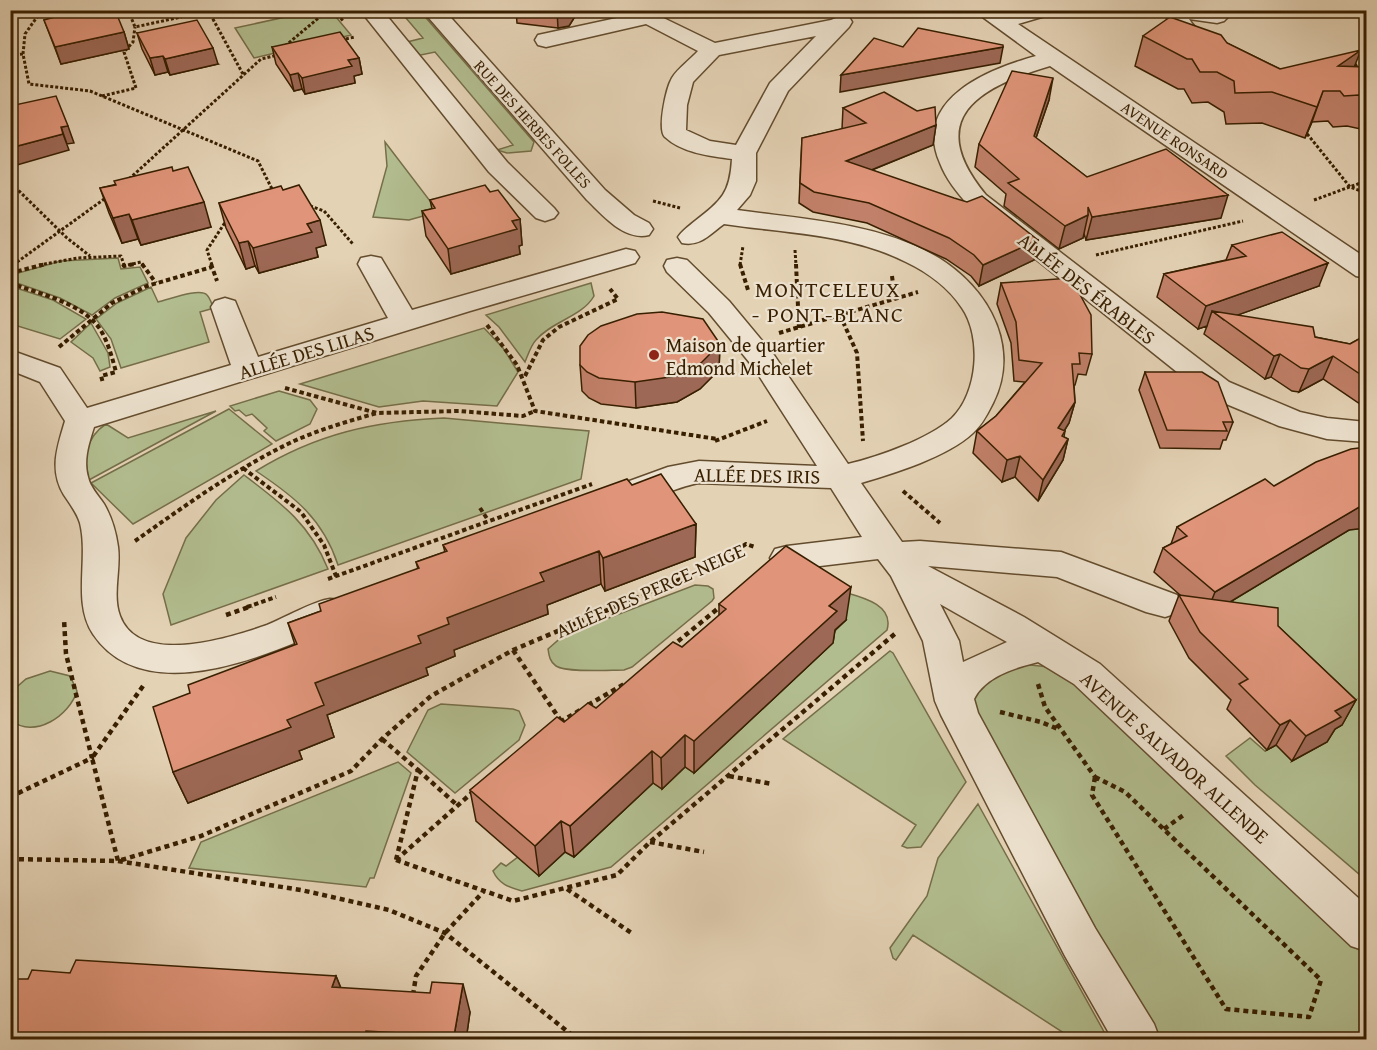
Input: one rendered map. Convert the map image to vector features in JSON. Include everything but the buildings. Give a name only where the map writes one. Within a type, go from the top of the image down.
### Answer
[{"type":"street","points":[[370,10],[498,167],[545,213]]},
{"type":"street","name":"RUE DES HERBES FOLLES","points":[[432,10],[541,156],[640,229]]},
{"type":"street","points":[[991,16],[1045,10]]},
{"type":"street","points":[[1172,11],[1217,17]]},
{"type":"street","points":[[1172,11],[1192,40],[1223,58]]},
{"type":"street","name":"AVENUE RONSARD","points":[[991,16],[1366,270]]},
{"type":"street","points":[[546,40],[649,17],[712,50]]},
{"type":"street","points":[[744,153],[704,148],[674,133],[675,105],[682,80],[712,50],[845,18]]},
{"type":"street","points":[[691,237],[719,215],[737,195],[743,181],[744,153],[778,88],[845,18]]},
{"type":"street","name":"ALLÉE DES ÉRABLES","points":[[1053,58],[987,81],[972,91],[953,112],[947,124],[946,148],[955,172],[963,185],[976,200],[1218,389],[1253,407],[1293,422],[1366,432]]},
{"type":"street","points":[[498,167],[541,156]]},
{"type":"street","name":"ALLÉE DES IRIS","points":[[597,493],[699,472],[841,477],[876,467],[924,448],[963,426],[985,391],[990,350],[978,311],[953,282],[916,256],[867,238],[719,215]]},
{"type":"street","points":[[669,227],[691,237],[696,250],[693,256],[677,266],[648,268],[626,257],[622,245],[626,238],[640,229],[669,227]]},
{"type":"street","name":"ALLÉE DES LILAS","points":[[80,421],[626,257]]},
{"type":"street","points":[[371,264],[405,322]]},
{"type":"street","name":"AVENUE SALVADOR ALLENDE","points":[[677,266],[739,330],[764,362],[895,557],[940,641],[954,701],[960,715],[1080,942],[1138,1040]]},
{"type":"street","points":[[225,307],[248,370]]},
{"type":"street","points":[[22,364],[50,375],[80,421],[70,455],[71,476],[95,517],[102,552],[99,602],[105,624],[116,640],[134,652],[162,659],[216,655],[329,613],[347,587]]},
{"type":"street","points":[[787,558],[895,557],[920,553],[1061,565],[1146,599],[1165,604]]},
{"type":"street","name":"AVENUE SALVADOR ALLENDE","points":[[895,557],[1011,627],[1039,662],[1087,674],[1366,932]]},
{"type":"street","points":[[954,701],[967,677],[1006,656],[1039,662]]},
{"type":"path","points":[[42,10],[26,34],[23,54],[29,84],[69,87],[101,96],[258,161],[278,200]]},
{"type":"path","points":[[101,96],[136,88],[124,52],[133,42],[135,27],[129,10]]},
{"type":"path","points":[[135,27],[181,17],[177,10]]},
{"type":"path","points":[[208,10],[244,76]]},
{"type":"path","points":[[273,56],[328,10]]},
{"type":"path","points":[[1366,10],[1364,24],[1366,33]]},
{"type":"path","points":[[211,16],[227,13]]},
{"type":"path","points":[[332,42],[355,36]]},
{"type":"path","points":[[123,184],[261,59],[285,53]]},
{"type":"path","points":[[10,55],[23,54]]},
{"type":"path","points":[[1345,70],[1354,67],[1366,57]]},
{"type":"path","points":[[1298,123],[1350,187],[1366,193]]},
{"type":"path","points":[[10,186],[16,188],[60,231],[90,256]]},
{"type":"path","points":[[10,267],[115,192]]},
{"type":"path","points":[[304,205],[324,211],[371,264]]},
{"type":"path","points":[[225,307],[207,250],[227,220]]},
{"type":"path","points":[[752,299],[743,281],[740,252],[756,222]]},
{"type":"path","points":[[794,226],[799,327]]},
{"type":"path","points":[[10,273],[42,262],[90,256],[121,256],[124,266],[141,262],[156,283]]},
{"type":"path","points":[[22,364],[112,303],[156,283],[212,267]]},
{"type":"path","points":[[524,377],[543,340],[559,327],[618,299],[592,268]]},
{"type":"path","points":[[10,284],[70,307],[91,318],[108,343],[116,372],[101,376],[111,412]]},
{"type":"path","points":[[460,305],[486,324],[503,341],[521,369],[535,411]]},
{"type":"path","points":[[840,315],[857,353],[863,442],[876,467]]},
{"type":"path","points":[[248,370],[264,383],[377,413]]},
{"type":"path","points":[[709,443],[795,410]]},
{"type":"path","points":[[102,552],[125,548],[243,468],[294,441],[334,425],[377,413],[459,411],[523,416],[535,411],[720,440]]},
{"type":"path","points":[[243,468],[301,512],[324,544],[347,587]]},
{"type":"path","points":[[326,580],[347,587],[488,520],[597,493]]},
{"type":"path","points":[[480,508],[488,520]]},
{"type":"path","name":"ALLÉE DES PERCE-NEIGE","points":[[118,861],[201,836],[351,771],[382,739],[431,696],[513,650],[709,567],[746,544],[787,558]]},
{"type":"path","points":[[218,618],[282,595]]},
{"type":"path","name":"ALLÉE DES PERCE-NEIGE","points":[[665,652],[729,599]]},
{"type":"path","points":[[64,607],[66,654],[118,861]]},
{"type":"path","points":[[396,860],[513,901],[617,875],[650,842],[905,625]]},
{"type":"path","points":[[513,650],[561,722]]},
{"type":"path","points":[[10,797],[92,758],[162,659]]},
{"type":"path","points":[[1039,662],[1044,707],[1095,777],[1125,792],[1321,980],[1309,1017],[1226,1009],[1092,795],[1095,777]]},
{"type":"path","points":[[552,728],[628,682]]},
{"type":"path","points":[[996,711],[1041,722],[1058,729]]},
{"type":"path","points":[[382,739],[457,805]]},
{"type":"path","points":[[396,860],[418,770]]},
{"type":"path","points":[[729,776],[772,784]]},
{"type":"path","points":[[396,860],[483,784]]},
{"type":"path","points":[[650,842],[704,852]]},
{"type":"path","points":[[10,859],[118,861],[301,890],[389,910],[445,933],[578,1040]]},
{"type":"path","points":[[567,889],[633,934]]},
{"type":"path","points":[[412,997],[416,976],[445,933],[484,891]]},
{"type":"green space","points":[[313,11],[331,11],[351,35],[254,58],[235,28]]},
{"type":"green space","points":[[400,11],[420,11],[534,142],[531,151],[507,153],[497,150],[513,145],[435,52],[411,57],[399,44],[423,38]]},
{"type":"green space","points":[[385,142],[433,205],[488,189],[494,196],[409,220],[373,217],[387,166]]},
{"type":"green space","points":[[118,258],[121,269],[140,267],[148,283],[115,298],[92,315],[60,298],[11,281],[11,275],[61,261]]},
{"type":"green space","points":[[591,283],[594,296],[589,303],[550,328],[536,340],[525,362],[499,327],[486,315]]},
{"type":"green space","points":[[10,286],[53,300],[86,319],[60,339],[11,324]]},
{"type":"green space","points":[[151,287],[158,302],[198,292],[207,295],[214,308],[200,312],[209,342],[121,368],[111,339],[96,319],[117,303]]},
{"type":"green space","points":[[91,323],[108,353],[110,367],[100,371],[93,358],[71,342]]},
{"type":"green space","points":[[484,328],[503,348],[518,372],[497,406],[423,401],[379,407],[300,384]]},
{"type":"green space","points":[[279,391],[310,400],[317,409],[310,424],[276,441],[264,431],[267,428],[252,414],[246,416],[230,406]]},
{"type":"green space","points":[[229,409],[272,444],[133,524],[91,483]]},
{"type":"green space","points":[[216,411],[87,481],[85,465],[87,450],[94,435],[106,424],[128,438]]},
{"type":"green space","points":[[444,418],[589,431],[581,479],[338,565],[332,549],[316,522],[295,500],[256,471],[301,448],[346,432],[394,422]]},
{"type":"green space","points":[[244,475],[282,505],[303,527],[321,553],[328,569],[171,625],[163,594],[186,538],[216,500]]},
{"type":"green space","points":[[1366,528],[1366,880],[1255,785],[1226,756],[1250,738],[1265,751],[1276,745],[1321,736],[1341,725],[1233,604],[1233,600],[1329,532]]},
{"type":"green space","points":[[695,585],[708,586],[713,589],[712,601],[632,667],[624,670],[578,670],[561,668],[551,661],[548,649],[564,635]]},
{"type":"green space","points":[[847,593],[876,604],[882,609],[888,622],[887,630],[611,867],[522,891],[498,879],[493,871],[501,863],[506,866],[518,857],[565,852],[574,857],[653,783],[662,789],[685,767],[694,773],[846,620]]},
{"type":"green space","points":[[890,651],[966,782],[921,847],[902,846],[916,825],[783,739]]},
{"type":"green space","points":[[1021,664],[1049,667],[1090,691],[1366,948],[1366,1034],[1357,1040],[1156,1039],[970,704],[977,685]]},
{"type":"green space","points":[[50,671],[70,676],[77,691],[67,708],[50,722],[40,726],[20,725],[11,720],[11,692],[26,679]]},
{"type":"green space","points":[[441,704],[513,709],[519,711],[525,725],[519,740],[455,793],[407,752],[428,710]]},
{"type":"green space","points":[[398,762],[411,773],[374,878],[370,878],[366,887],[189,868],[201,842]]},
{"type":"green space","points":[[978,804],[1108,1039],[1073,1039],[913,935],[896,960],[893,958],[890,948],[927,896],[938,858]]},
{"type":"place","name":"Maison de quartier Edmond Michelet","points":[[654,355]]},
{"type":"district","name":"MONTCELEUX - PONT-BLANC","points":[[828,302]]}]
